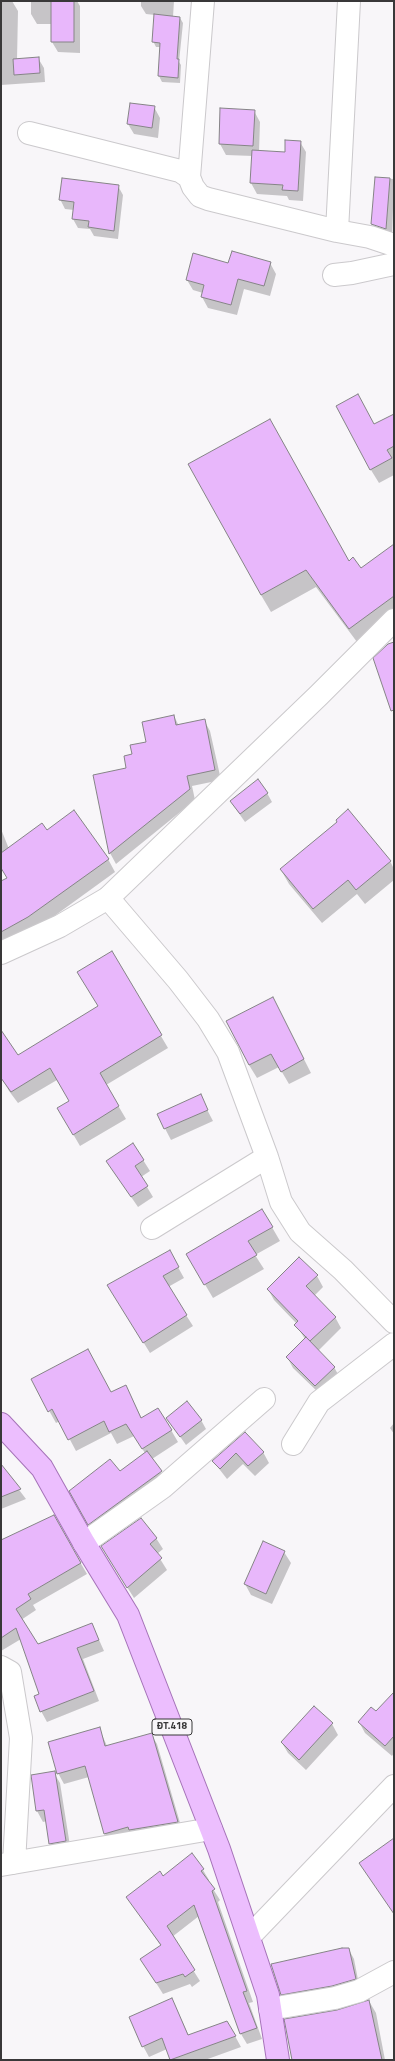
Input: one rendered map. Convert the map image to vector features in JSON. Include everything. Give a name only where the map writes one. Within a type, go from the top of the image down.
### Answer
[{"type":"main road","name":"ĐT.418","points":[[1,1424],[42,1468],[84,1543],[128,1615],[211,1829],[249,1937],[268,1995],[278,2060]]},
{"type":"street","points":[[203,1],[190,177],[193,186],[200,196],[208,200],[337,231],[370,237],[394,245]]},
{"type":"street","points":[[337,231],[349,1]]},
{"type":"street","points":[[29,133],[180,171],[190,177]]},
{"type":"street","points":[[334,275],[352,273],[394,264]]},
{"type":"street","points":[[1,953],[60,926],[108,898],[319,695],[394,620]]},
{"type":"street","points":[[108,898],[178,980],[208,1019],[228,1052],[267,1157],[281,1202],[300,1232],[343,1270],[394,1322]]},
{"type":"street","points":[[152,1228],[267,1157]]},
{"type":"street","points":[[293,1444],[320,1402],[394,1344]]},
{"type":"street","points":[[84,1543],[163,1487],[264,1399]]},
{"type":"street","points":[[1,1667],[10,1672],[21,1738],[7,1864],[211,1829]]},
{"type":"street","points":[[249,1937],[394,1786]]},
{"type":"street","points":[[270,2009],[335,1998],[358,1991],[394,1972]]},
{"type":"building","points":[[51,1],[74,1],[74,42],[51,42]]},
{"type":"building","points":[[154,14],[180,17],[177,59],[179,59],[178,78],[158,76],[160,43],[152,42]]},
{"type":"building","points":[[39,57],[40,73],[14,75],[13,59]]},
{"type":"building","points":[[130,103],[155,106],[152,128],[127,124]]},
{"type":"building","points":[[220,108],[255,110],[253,146],[219,144]]},
{"type":"building","points":[[285,140],[301,141],[298,191],[282,190],[283,185],[250,183],[252,150],[285,152]]},
{"type":"building","points":[[375,177],[390,178],[386,229],[371,224]]},
{"type":"building","points":[[62,178],[119,185],[114,231],[88,227],[89,221],[72,219],[74,202],[59,200]]},
{"type":"building","points":[[232,251],[271,262],[264,286],[238,279],[231,305],[201,297],[204,285],[186,280],[193,253],[228,263]]},
{"type":"building","points":[[358,394],[374,424],[394,414],[394,446],[387,450],[392,458],[370,470],[336,406]]},
{"type":"building","points":[[270,419],[349,561],[353,557],[361,568],[394,544],[394,596],[349,629],[306,570],[261,595],[188,464]]},
{"type":"building","points":[[394,642],[394,710],[391,711],[373,658],[388,644]]},
{"type":"building","points":[[174,715],[176,725],[205,719],[215,770],[187,776],[190,789],[109,854],[93,775],[126,768],[124,756],[132,754],[130,745],[146,742],[142,722]]},
{"type":"building","points":[[258,779],[268,793],[240,814],[230,801]]},
{"type":"building","points":[[348,809],[391,861],[356,890],[348,880],[313,909],[280,869],[337,822],[336,820]]},
{"type":"building","points":[[74,810],[109,859],[28,917],[1,932],[1,881],[7,878],[1,868],[1,853],[42,823],[47,830]]},
{"type":"building","points":[[112,951],[162,1035],[100,1073],[119,1106],[73,1135],[57,1108],[69,1101],[50,1068],[11,1092],[1,1078],[1,1030],[18,1055],[98,1006],[77,972]]},
{"type":"building","points":[[273,997],[304,1059],[281,1072],[271,1054],[249,1065],[226,1021]]},
{"type":"building","points":[[201,1094],[208,1110],[164,1129],[157,1114]]},
{"type":"building","points":[[133,1143],[144,1160],[135,1166],[148,1186],[131,1197],[106,1161]]},
{"type":"building","points":[[262,1209],[273,1227],[248,1241],[257,1255],[204,1285],[186,1254]]},
{"type":"building","points":[[170,1250],[179,1267],[163,1276],[187,1315],[143,1343],[107,1285]]},
{"type":"building","points":[[299,1257],[318,1275],[306,1286],[336,1317],[310,1341],[294,1325],[298,1321],[267,1289]]},
{"type":"building","points":[[306,1337],[335,1367],[315,1386],[286,1357]]},
{"type":"building","points":[[88,1349],[111,1392],[126,1385],[141,1418],[158,1408],[172,1430],[142,1449],[126,1424],[109,1432],[104,1421],[68,1440],[52,1409],[48,1412],[31,1379]]},
{"type":"building","points":[[187,1401],[202,1420],[180,1437],[166,1418]]},
{"type":"building","points":[[245,1432],[264,1452],[248,1466],[236,1453],[220,1469],[212,1461]]},
{"type":"building","points":[[147,1451],[162,1471],[88,1525],[69,1491],[110,1459],[120,1471]]},
{"type":"building","points":[[1,1464],[21,1489],[1,1497]]},
{"type":"building","points":[[54,1515],[81,1563],[28,1594],[31,1599],[16,1609],[38,1644],[92,1623],[99,1640],[77,1648],[94,1691],[40,1712],[34,1696],[39,1694],[16,1628],[1,1638],[1,1540]]},
{"type":"building","points":[[141,1518],[157,1538],[150,1544],[162,1558],[127,1588],[101,1546]]},
{"type":"building","points":[[263,1541],[285,1551],[266,1594],[244,1584]]},
{"type":"building","points":[[394,1692],[394,1736],[385,1746],[358,1722],[371,1707],[376,1711]]},
{"type":"building","points":[[314,1706],[333,1723],[299,1760],[281,1742]]},
{"type":"building","points":[[100,1727],[105,1746],[152,1733],[178,1822],[129,1830],[128,1827],[104,1834],[85,1766],[57,1774],[48,1742]]},
{"type":"building","points":[[55,1771],[66,1841],[49,1844],[44,1810],[36,1811],[31,1775]]},
{"type":"building","points":[[394,1838],[394,1914],[359,1863]]},
{"type":"building","points":[[192,1853],[204,1869],[201,1871],[215,1889],[212,1891],[247,1991],[243,1992],[257,2028],[240,2034],[194,1905],[167,1926],[195,1970],[185,1977],[183,1974],[156,1983],[140,1959],[161,1945],[126,1897],[160,1871],[163,1876]]},
{"type":"building","points":[[342,1948],[349,1948],[356,1979],[332,1986],[281,1995],[271,1964]]},
{"type":"building","points":[[172,1998],[188,2035],[227,2021],[236,2036],[170,2060],[162,2038],[142,2047],[129,2017]]},
{"type":"building","points":[[369,2000],[382,2060],[292,2060],[284,2019],[337,2010]]}]
